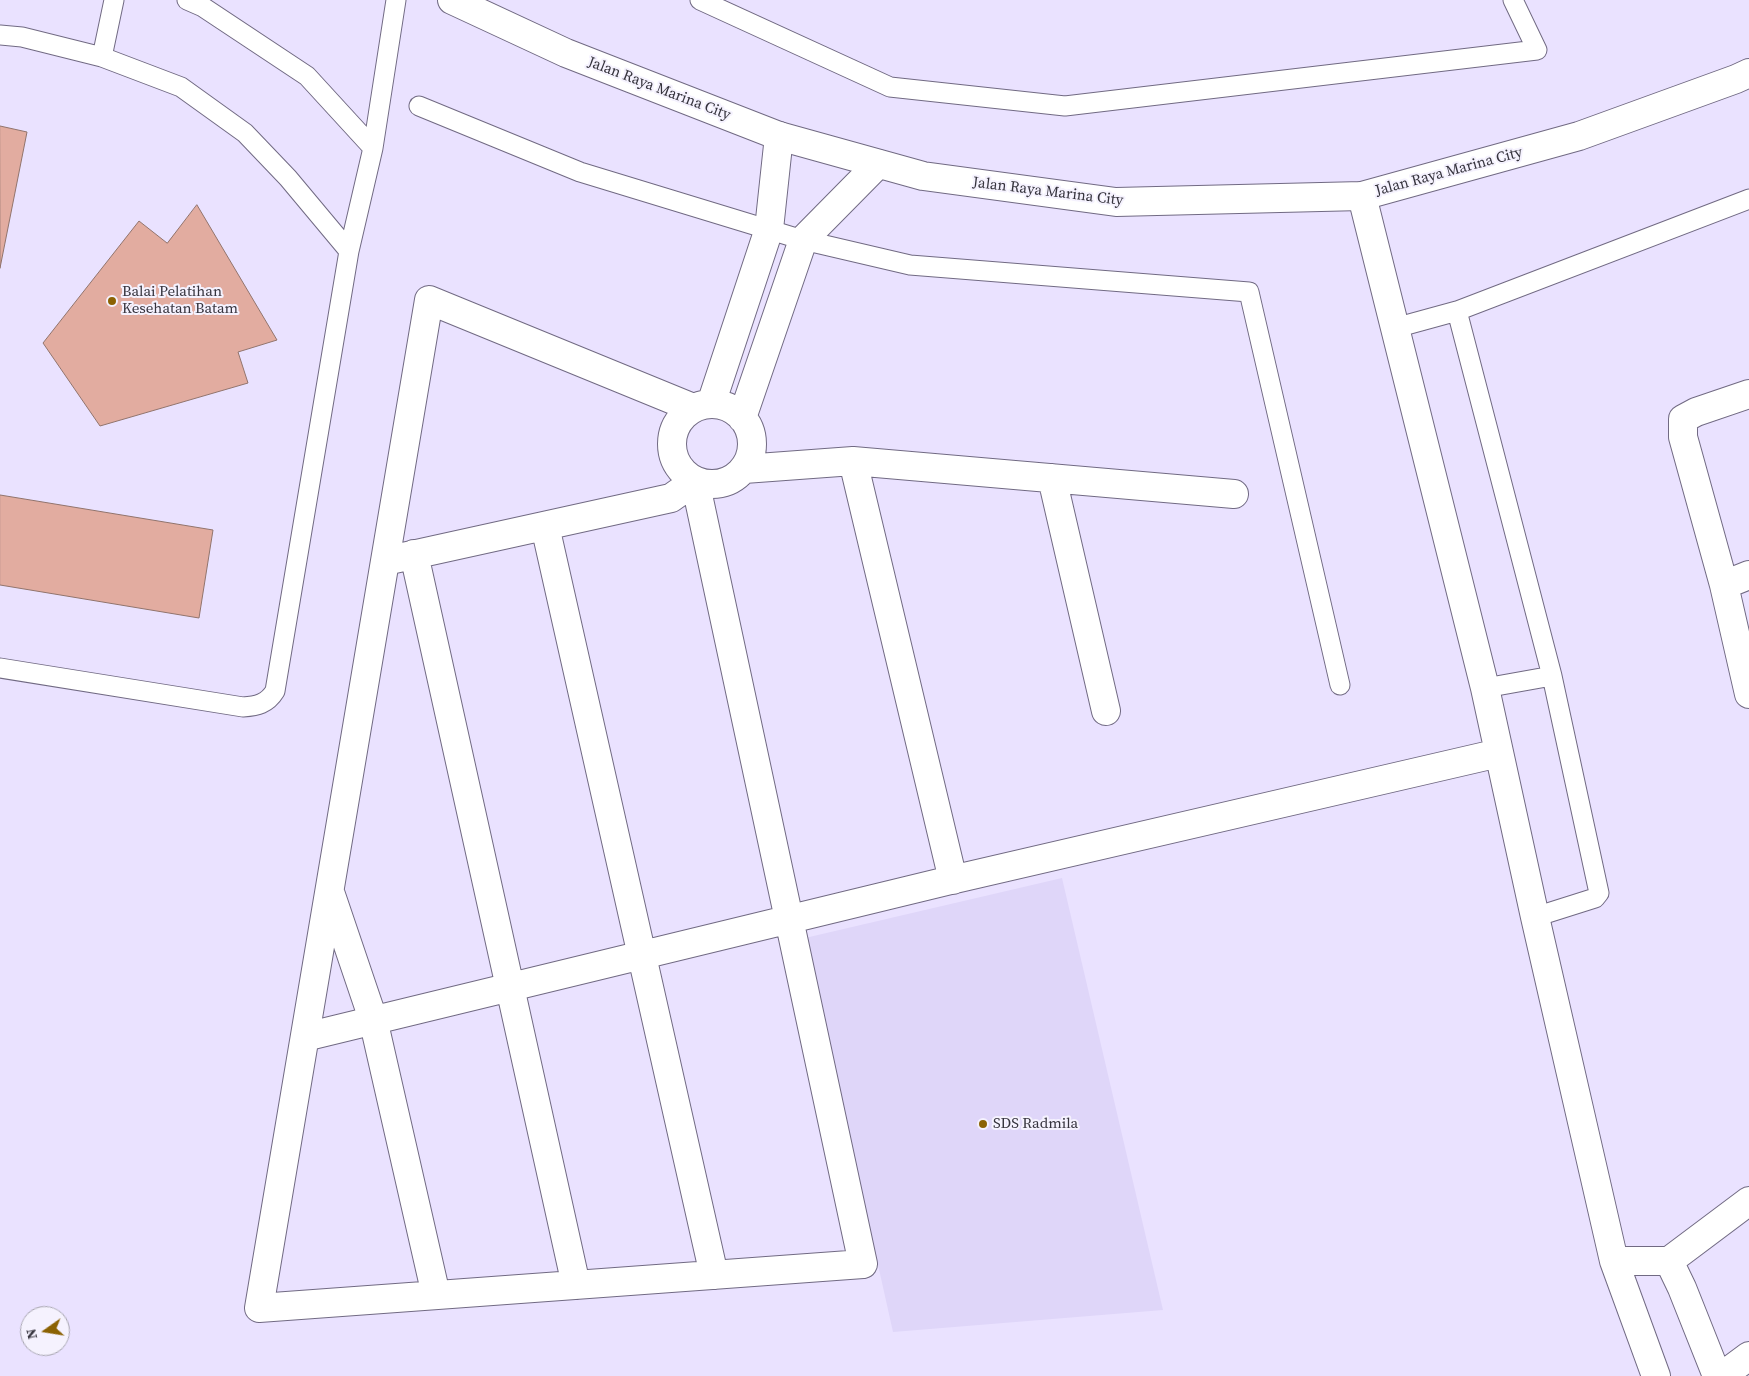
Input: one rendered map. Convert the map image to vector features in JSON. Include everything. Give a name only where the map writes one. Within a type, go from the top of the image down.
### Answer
[{"type":"street","name":"Jalan Raya Marina City","points":[[452,0],[566,53],[778,136],[923,176],[1116,202],[1362,196],[1579,136],[1747,78]]},
{"type":"street","points":[[695,482],[863,1264],[259,1308],[429,300],[702,406],[728,407],[742,418],[751,434],[751,452],[744,469],[730,480],[713,485],[695,482],[681,471],[672,455],[672,436],[679,420],[702,406],[769,230],[778,136]]},
{"type":"street","points":[[742,418],[803,240],[878,164]]},
{"type":"street","points":[[1362,196],[1485,688],[1534,916],[1614,1261],[1656,1376]]},
{"type":"street","points":[[1749,394],[1696,412],[1683,419],[1683,437],[1724,585],[1749,694]]},
{"type":"street","points":[[744,469],[853,461],[1234,494]]},
{"type":"street","points":[[853,461],[952,880]]},
{"type":"street","points":[[1052,478],[1106,710]]},
{"type":"street","points":[[385,561],[672,498],[695,482]]},
{"type":"street","points":[[545,526],[714,1275]]},
{"type":"street","points":[[414,554],[576,1285]]},
{"type":"street","points":[[1724,585],[1749,575]]},
{"type":"street","points":[[305,1037],[952,880],[1499,753]]},
{"type":"street","points":[[329,891],[373,1019],[436,1295]]},
{"type":"street","points":[[1614,1261],[1669,1261],[1749,1201]]},
{"type":"street","points":[[1669,1261],[1682,1288],[1717,1376]]},
{"type":"street","points":[[1722,1376],[1749,1356]]},
{"type":"lane","points":[[102,57],[114,0]]},
{"type":"lane","points":[[188,0],[203,7],[307,76],[373,148]]},
{"type":"lane","points":[[0,668],[243,707],[257,706],[271,698],[275,691],[349,251],[373,148],[396,0]]},
{"type":"lane","points":[[700,0],[890,87],[1065,106],[1537,50],[1512,0]]},
{"type":"lane","points":[[0,35],[22,37],[102,57],[181,87],[245,133],[288,178],[349,251]]},
{"type":"lane","points":[[419,106],[580,172],[803,240],[910,265],[1249,292],[1340,685]]},
{"type":"lane","points":[[1395,328],[1457,310],[1749,199]]},
{"type":"lane","points":[[1457,310],[1552,676],[1599,893],[1595,898],[1534,916]]},
{"type":"lane","points":[[1485,688],[1552,676]]},
{"type":"shaded area","name":"SDS Radmila","points":[[1062,878],[1163,1310],[893,1332],[805,938]]},
{"type":"building","points":[[0,126],[27,132],[0,268]]},
{"type":"building","points":[[197,205],[277,340],[238,352],[248,383],[100,426],[43,343],[139,221],[167,243]]},
{"type":"building","points":[[0,495],[213,530],[199,618],[0,585]]},
{"type":"place","name":"Balai Pelatihan Kesehatan Batam","points":[[112,301]]},
{"type":"place","name":"SDS Radmila","points":[[983,1124]]}]
